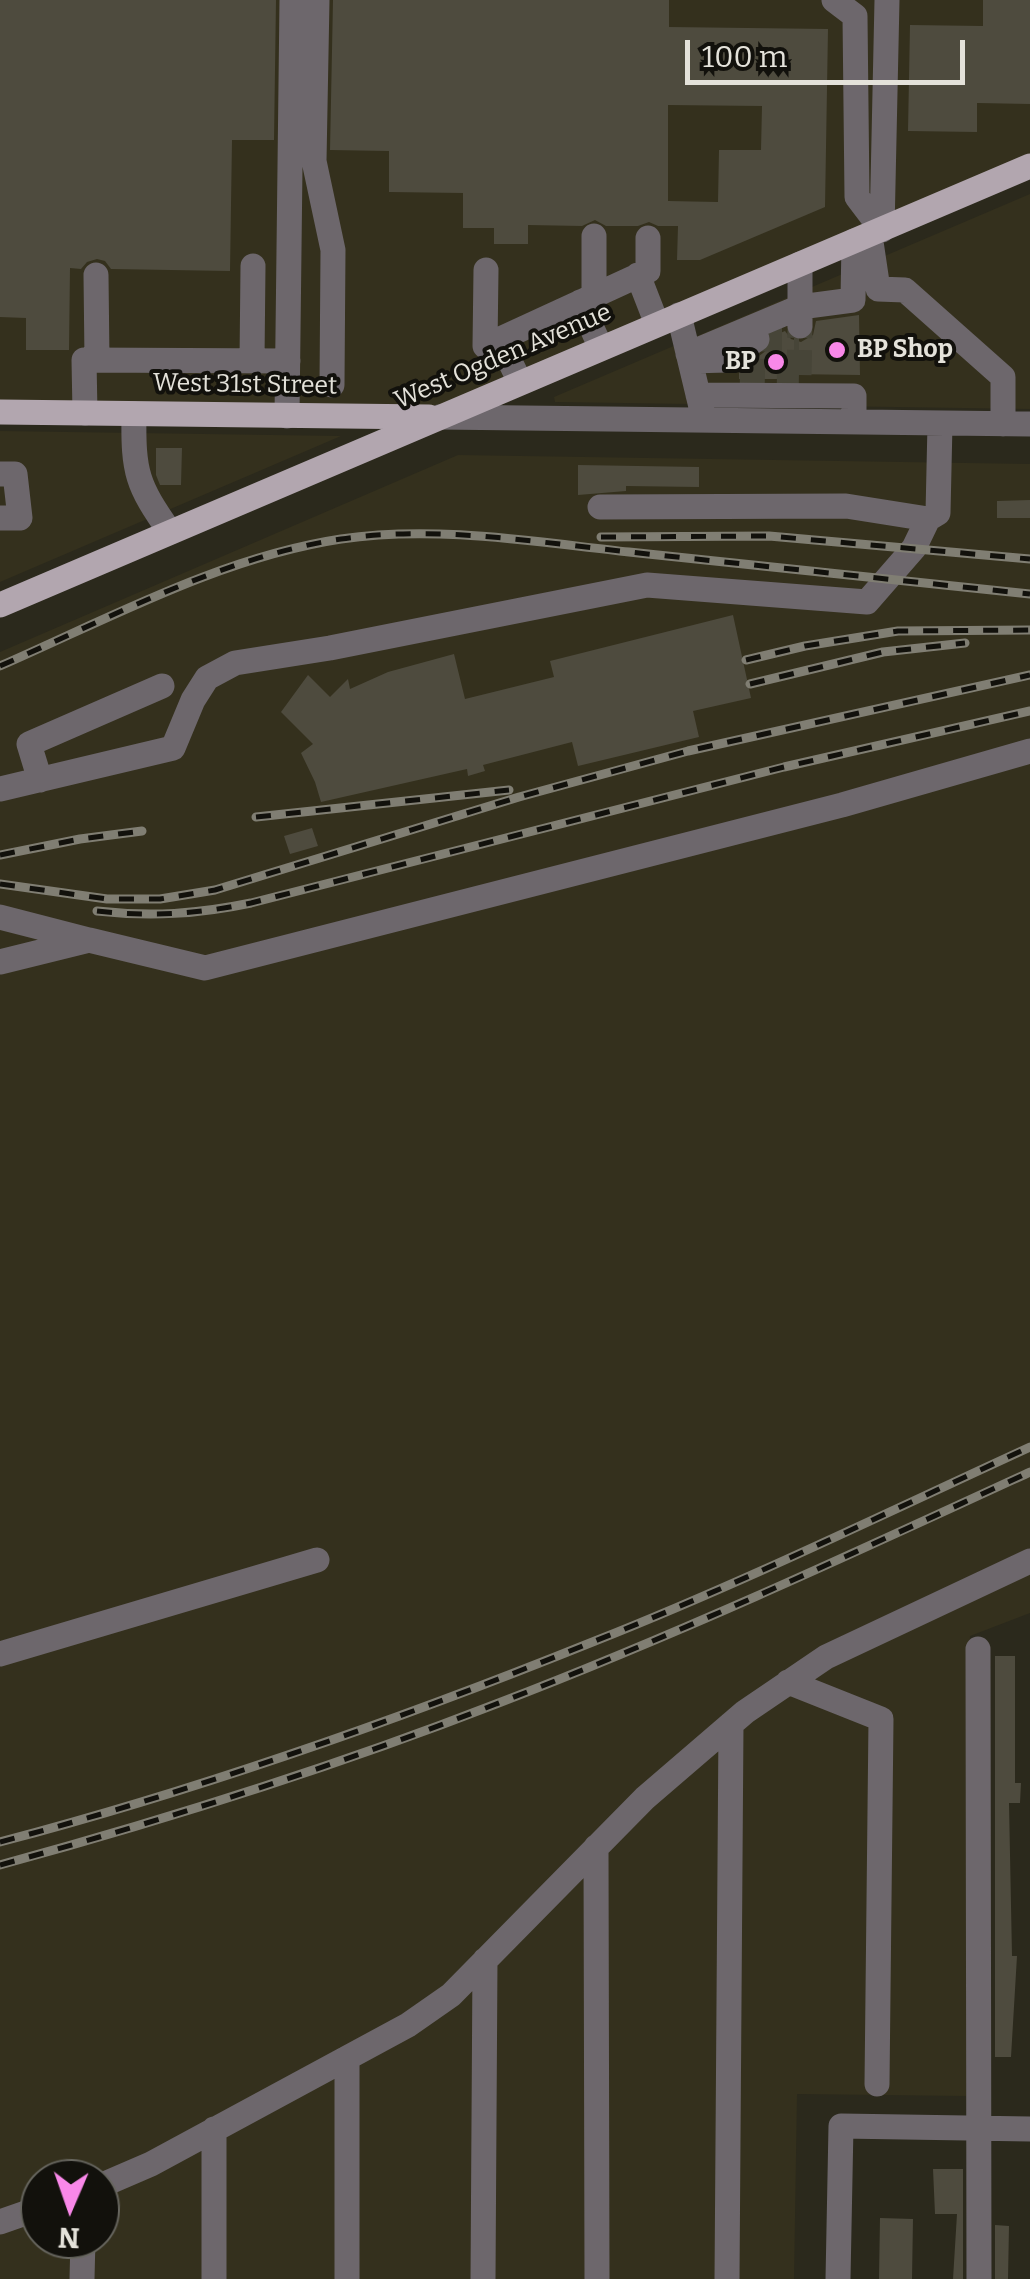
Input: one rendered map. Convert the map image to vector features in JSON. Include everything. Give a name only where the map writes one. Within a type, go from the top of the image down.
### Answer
[{"type":"main road","name":"West Ogden Avenue","points":[[0,605],[1030,166]]},
{"type":"main road","name":"West 31st Street","points":[[0,412],[439,417]]},
{"type":"street","points":[[287,416],[292,0]]},
{"type":"street","points":[[317,0],[314,162],[332,250],[332,385]]},
{"type":"street","points":[[834,0],[855,16],[857,197],[869,235],[878,290],[905,290],[1003,377],[1003,424]]},
{"type":"street","points":[[689,358],[853,300],[869,235],[887,0]]},
{"type":"street","points":[[594,236],[587,299],[601,348]]},
{"type":"street","points":[[486,270],[484,346],[648,271],[648,238]]},
{"type":"street","points":[[800,264],[800,317]]},
{"type":"street","points":[[252,361],[253,266]]},
{"type":"street","points":[[96,274],[97,360]]},
{"type":"street","points":[[638,276],[689,358],[704,420]]},
{"type":"street","points":[[689,358],[734,366],[757,338]]},
{"type":"street","points":[[499,339],[520,382]]},
{"type":"street","points":[[85,413],[84,360],[288,361]]},
{"type":"street","points":[[698,395],[799,386],[854,396],[854,422]]},
{"type":"street","points":[[134,414],[135,472],[142,492],[170,532]]},
{"type":"street","name":"West 31st Street","points":[[439,417],[1030,424]]},
{"type":"street","points":[[600,508],[846,506],[928,518],[938,513],[940,424]]},
{"type":"street","points":[[0,474],[15,474],[20,518],[0,518]]},
{"type":"street","points":[[0,789],[173,748],[193,700],[208,678],[235,663],[330,648],[647,584],[867,602],[914,548],[928,518]]},
{"type":"street","points":[[40,780],[30,744],[162,686]]},
{"type":"street","points":[[0,916],[205,968],[842,806],[1030,751]]},
{"type":"street","points":[[0,962],[88,940]]},
{"type":"street","points":[[0,1654],[317,1560]]},
{"type":"street","points":[[120,2176],[408,2026],[485,1960],[645,1798],[731,1724],[826,1657],[1030,1561]]},
{"type":"street","points":[[978,1649],[981,2128],[978,2279]]},
{"type":"street","points":[[788,1682],[881,1719],[877,2084]]},
{"type":"street","points":[[727,2279],[731,1724]]},
{"type":"street","points":[[596,1847],[597,2279]]},
{"type":"street","points":[[483,2279],[485,1960]]},
{"type":"street","points":[[347,2058],[347,2279]]},
{"type":"street","points":[[838,2279],[841,2126],[1030,2128]]},
{"type":"street","points":[[214,2130],[214,2279]]},
{"type":"shaded area","points":[[0,0],[1030,0],[1030,160],[438,414],[0,408]]},
{"type":"shaded area","points":[[1030,194],[1030,409],[555,402],[554,397]]},
{"type":"shaded area","points":[[0,431],[341,436],[0,582]]},
{"type":"shaded area","points":[[458,455],[1030,464],[1030,1613],[970,1636],[966,2096],[797,2094],[794,2279],[0,2279],[0,652]]},
{"type":"building","points":[[0,0],[276,0],[274,140],[232,140],[230,271],[111,269],[105,261],[97,259],[81,269],[70,268],[69,350],[26,350],[26,318],[0,317]]},
{"type":"building","points":[[333,0],[669,0],[669,27],[828,29],[825,207],[700,260],[677,260],[678,226],[649,222],[638,226],[606,226],[595,220],[582,226],[528,225],[528,244],[494,244],[494,228],[463,228],[463,193],[389,192],[389,151],[330,150]],"holes":[[[668,105],[762,106],[761,150],[719,150],[718,202],[668,201]]]},
{"type":"building","points":[[983,0],[1030,0],[1030,104],[977,103],[977,132],[908,131],[910,25],[983,26]]},
{"type":"building","points":[[859,315],[860,375],[789,374],[789,379],[739,379],[739,371],[771,347],[773,336],[785,331],[791,339],[801,342],[813,335],[816,321]]},
{"type":"building","points":[[156,448],[182,448],[181,485],[160,485]]},
{"type":"building","points":[[578,465],[699,467],[699,487],[626,486],[626,491],[578,495]]},
{"type":"building","points":[[1030,500],[1030,518],[997,518],[997,501]]},
{"type":"building","points":[[733,615],[751,698],[693,711],[699,737],[578,766],[572,742],[483,765],[485,771],[468,776],[467,769],[321,802],[301,753],[313,744],[281,712],[308,675],[330,697],[348,679],[350,689],[388,672],[454,654],[465,699],[554,677],[550,661]]},
{"type":"building","points":[[312,828],[318,846],[290,854],[284,836]]},
{"type":"building","points":[[995,1656],[1015,1656],[1015,1783],[1021,1783],[1020,1803],[1009,1803],[1012,1956],[1017,1956],[1011,2057],[995,2057]]},
{"type":"building","points":[[933,2169],[963,2169],[963,2279],[953,2279],[957,2214],[935,2214]]},
{"type":"building","points":[[880,2218],[913,2219],[912,2279],[879,2279]]},
{"type":"building","points":[[995,2225],[1009,2226],[1008,2279],[995,2279]]},
{"type":"tunnel","points":[[799,375],[800,326]]},
{"type":"tunnel","points":[[757,339],[799,339]]},
{"type":"tunnel","points":[[740,371],[799,372]]},
{"type":"railway","points":[[0,666],[210,574],[297,548],[377,535],[485,536],[1030,594]]},
{"type":"railway","points":[[601,537],[769,536],[1030,559]]},
{"type":"railway","points":[[746,660],[898,631],[1030,630]]},
{"type":"railway","points":[[750,684],[883,652],[965,643]]},
{"type":"railway","points":[[0,884],[107,899],[160,899],[215,890],[519,797],[688,751],[1030,675]]},
{"type":"railway","points":[[97,911],[174,913],[251,903],[784,767],[1030,711]]},
{"type":"railway","points":[[256,817],[509,790]]},
{"type":"railway","points":[[0,855],[142,831]]},
{"type":"railway","points":[[0,1842],[226,1776],[522,1670],[705,1596],[1030,1447]]},
{"type":"railway","points":[[0,1865],[250,1791],[496,1704],[698,1622],[1030,1472]]},
{"type":"place","name":"BP Shop","points":[[837,350]]},
{"type":"place","name":"BP","points":[[776,362]]}]
